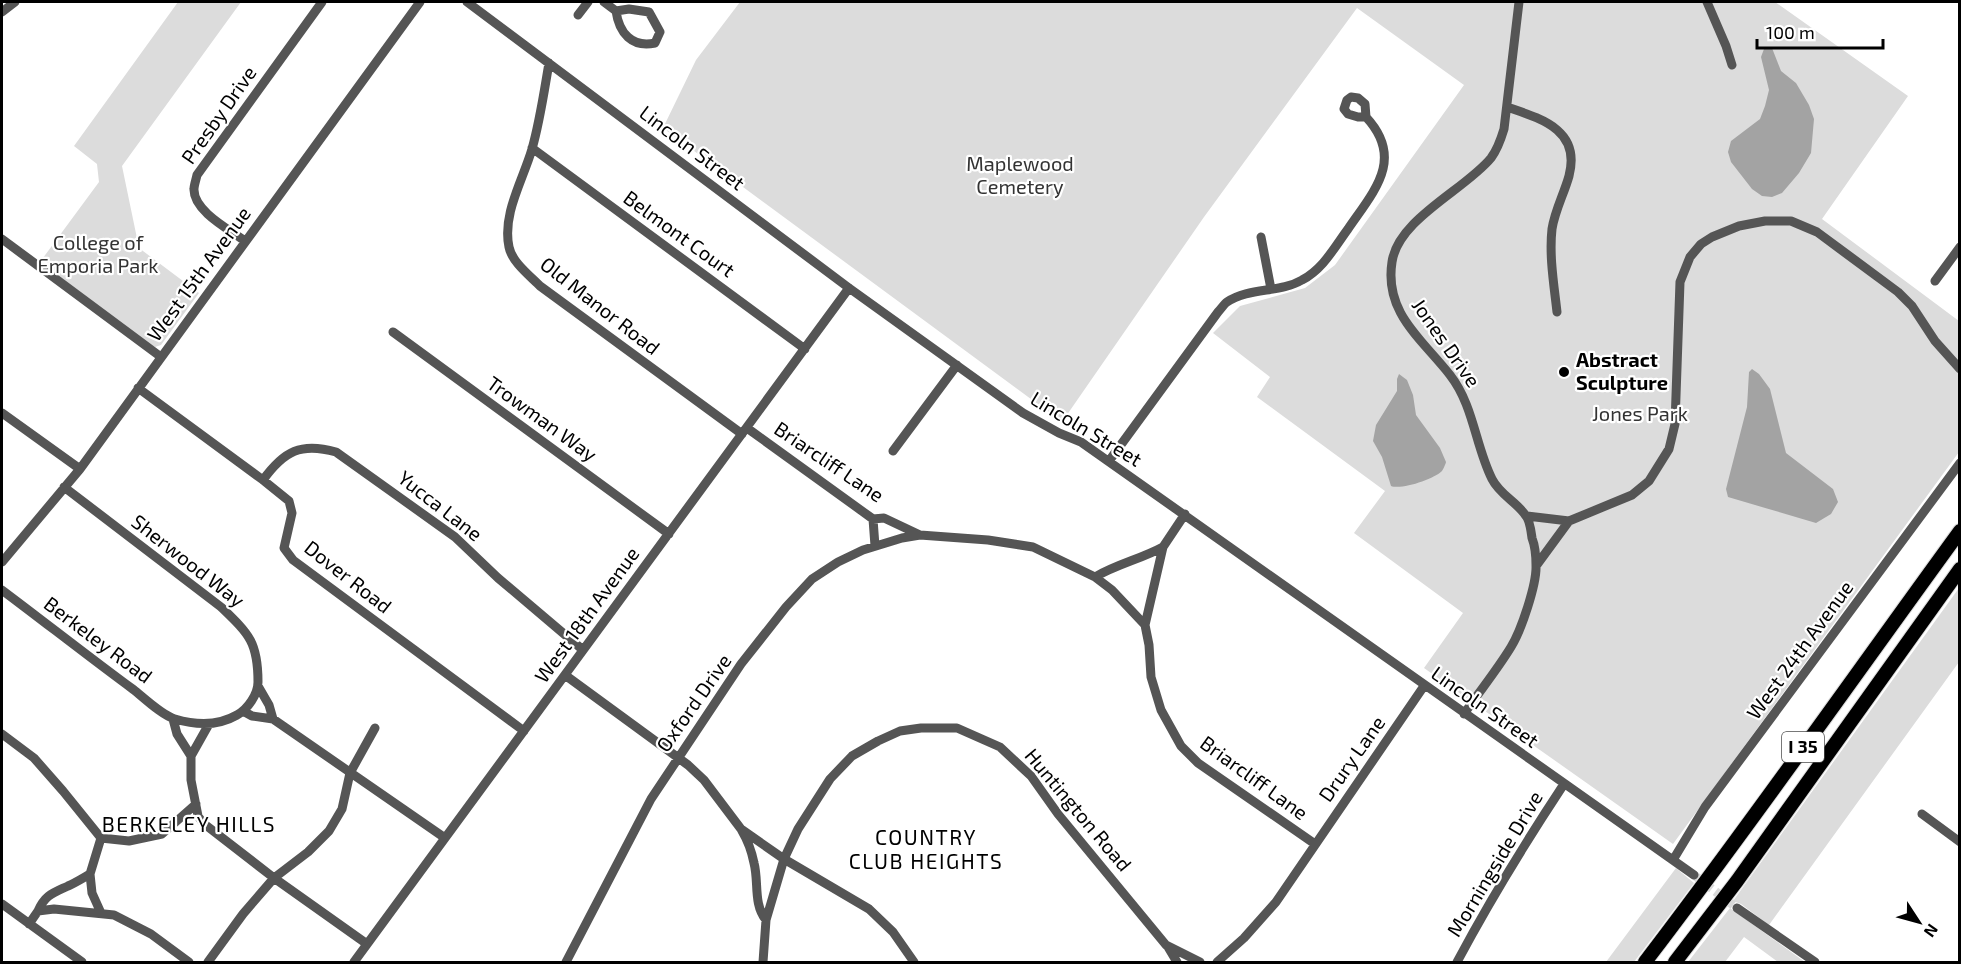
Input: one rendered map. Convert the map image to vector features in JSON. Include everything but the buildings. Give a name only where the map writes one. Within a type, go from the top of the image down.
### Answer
[{"type":"highway","name":"I 35","points":[[1645,963],[1756,814],[1959,531]]},
{"type":"highway","name":"I 35","points":[[1676,963],[1737,882],[1959,569]]},
{"type":"street","points":[[2,12],[15,2]]},
{"type":"street","name":"Presby Drive","points":[[245,241],[209,215],[198,204],[193,191],[197,175],[322,2]]},
{"type":"street","name":"West 15th Avenue","points":[[2,562],[80,469],[420,2]]},
{"type":"street","name":"Lincoln Street","points":[[467,2],[849,288],[1023,413],[1081,442],[1109,461],[1694,875]]},
{"type":"street","points":[[578,15],[588,2]]},
{"type":"street","points":[[604,2],[616,11],[619,24],[630,40],[636,43],[655,43],[659,38],[660,32],[649,12],[629,9],[616,11]]},
{"type":"street","name":"Jones Drive","points":[[1519,2],[1504,129],[1492,157],[1411,227],[1399,244],[1392,261],[1392,286],[1397,308],[1408,327],[1449,373],[1462,393],[1493,481],[1527,516]]},
{"type":"street","points":[[1707,2],[1732,65]]},
{"type":"street","name":"Old Manor Road","points":[[549,63],[532,148],[512,207],[508,236],[509,250],[518,264],[540,286],[744,431]]},
{"type":"street","points":[[1507,107],[1544,121],[1560,131],[1568,141],[1572,154],[1569,175],[1552,228],[1551,247],[1557,312]]},
{"type":"street","points":[[1109,461],[1227,302],[1301,282],[1317,271],[1334,251],[1373,194],[1385,163],[1385,149],[1374,126],[1366,117]]},
{"type":"street","name":"Belmont Court","points":[[532,148],[805,349]]},
{"type":"street","points":[[1464,714],[1512,647],[1520,631],[1536,566],[1534,544],[1527,516],[1569,521],[1632,495],[1648,481],[1669,449],[1675,424],[1680,282],[1690,257],[1701,244],[1730,230],[1765,221],[1791,221],[1817,232],[1898,292],[1912,306],[1935,341],[1959,369]]},
{"type":"street","points":[[1261,237],[1271,289]]},
{"type":"street","points":[[2,239],[160,357]]},
{"type":"street","points":[[1935,281],[1959,247]]},
{"type":"street","name":"West 18th Avenue","points":[[354,963],[849,288]]},
{"type":"street","name":"Trowman Way","points":[[393,332],[669,534]]},
{"type":"street","points":[[893,452],[957,365]]},
{"type":"street","name":"Dover Road","points":[[138,388],[289,501],[292,513],[284,548],[293,560],[524,731]]},
{"type":"street","points":[[2,413],[80,469]]},
{"type":"street","name":"Briarcliff Lane","points":[[744,431],[873,519],[884,518],[920,535],[988,540],[1033,547],[1095,577],[1112,590],[1144,625],[1149,645],[1151,677],[1161,710],[1180,746],[1198,763],[1315,844]]},
{"type":"street","name":"Yucca Lane","points":[[263,480],[287,453],[303,447],[322,448],[336,452],[455,537],[498,578],[583,650]]},
{"type":"street","name":"West 24th Avenue","points":[[1672,860],[1706,807],[1959,463]]},
{"type":"street","name":"Sherwood Way","points":[[64,487],[221,607],[240,625],[250,639],[258,659],[258,686]]},
{"type":"street","points":[[1144,625],[1163,547],[1185,514]]},
{"type":"street","points":[[873,519],[875,546]]},
{"type":"street","points":[[1536,566],[1569,521]]},
{"type":"street","name":"Oxford Drive","points":[[566,963],[651,799],[741,664],[793,600],[812,579],[838,562],[862,550],[920,535]]},
{"type":"street","points":[[1095,577],[1163,547]]},
{"type":"street","name":"Berkeley Road","points":[[2,590],[173,719]]},
{"type":"street","points":[[565,675],[678,756],[704,780],[741,829],[754,864],[760,913],[766,920]]},
{"type":"street","points":[[191,756],[177,734],[173,719],[209,724],[235,716],[243,711],[250,702],[258,686]]},
{"type":"street","points":[[258,686],[269,705],[273,719]]},
{"type":"street","name":"Drury Lane","points":[[1217,963],[1244,938],[1276,902],[1424,686]]},
{"type":"street","points":[[243,711],[252,716],[273,719],[445,838]]},
{"type":"street","points":[[209,724],[191,756],[191,780],[198,816],[274,878],[367,944]]},
{"type":"street","points":[[208,963],[243,914],[274,878],[308,852],[329,831],[342,809],[350,773],[375,728]]},
{"type":"street","name":"Huntington Road","points":[[763,963],[766,920],[784,859],[798,829],[830,779],[852,756],[878,741],[900,731],[921,728],[957,728],[1000,747],[1031,776],[1058,814],[1166,945],[1200,963]]},
{"type":"street","points":[[2,734],[34,758],[101,838],[129,841],[162,834],[196,804]]},
{"type":"street","name":"Morningside Drive","points":[[1457,963],[1518,853],[1564,784]]},
{"type":"street","points":[[1922,814],[1959,842]]},
{"type":"street","points":[[741,829],[784,859],[869,909],[893,932],[914,963]]},
{"type":"street","points":[[101,838],[90,874],[92,892],[101,913]]},
{"type":"street","points":[[29,924],[43,900],[50,893],[69,886],[90,874]]},
{"type":"street","points":[[2,904],[82,963]]},
{"type":"street","points":[[1737,908],[1815,963]]},
{"type":"street","points":[[38,911],[54,909],[114,915],[151,934],[189,963]]},
{"type":"street","points":[[1166,945],[1177,963]]},
{"type":"green space","name":"College of Emporia Park","points":[[178,2],[241,2],[122,166],[139,248],[199,293],[161,345],[155,347],[40,262],[99,182],[97,164],[74,146]]},
{"type":"green space","name":"Jones Park","points":[[740,2],[1775,2],[1908,96],[1822,219],[1959,321],[1959,452],[1673,844],[1424,668],[1463,613],[1354,533],[1385,491],[1257,397],[1270,377],[1213,333],[1240,306],[1305,288],[1335,265],[1464,85],[1357,8],[1204,217],[1062,422],[663,128],[696,60]]},
{"type":"green space","points":[[1959,588],[1959,662],[1769,925],[1741,904],[1733,901]]},
{"type":"green space","points":[[1676,868],[1694,883],[1634,962],[1606,962]]},
{"type":"green space","points":[[1730,908],[1805,962],[1778,962],[1744,937],[1725,962],[1688,962]]},
{"type":"shaded area","points":[[1772,48],[1781,71],[1796,83],[1814,119],[1811,153],[1799,173],[1782,193],[1772,197],[1762,196],[1752,189],[1731,162],[1728,152],[1731,141],[1760,119],[1769,90],[1761,57],[1764,49]]},
{"type":"shaded area","points":[[1752,369],[1759,374],[1770,389],[1786,453],[1833,489],[1838,502],[1831,514],[1816,523],[1728,497],[1726,489],[1747,407],[1749,372]]},
{"type":"shaded area","points":[[1399,374],[1407,380],[1413,395],[1416,415],[1440,448],[1446,462],[1442,471],[1432,477],[1418,483],[1396,487],[1391,486],[1382,457],[1373,441],[1376,425],[1397,391]]},
{"type":"tunnel","points":[[1694,875],[1737,908]]},
{"type":"place","name":"Abstract Sculpture","points":[[1564,372]]},
{"type":"district","name":"BERKELEY HILLS","points":[[189,825]]},
{"type":"district","name":"COUNTRY CLUB HEIGHTS","points":[[926,850]]},
{"type":"park label","name":"Maplewood Cemetery","points":[[1020,176]]}]
